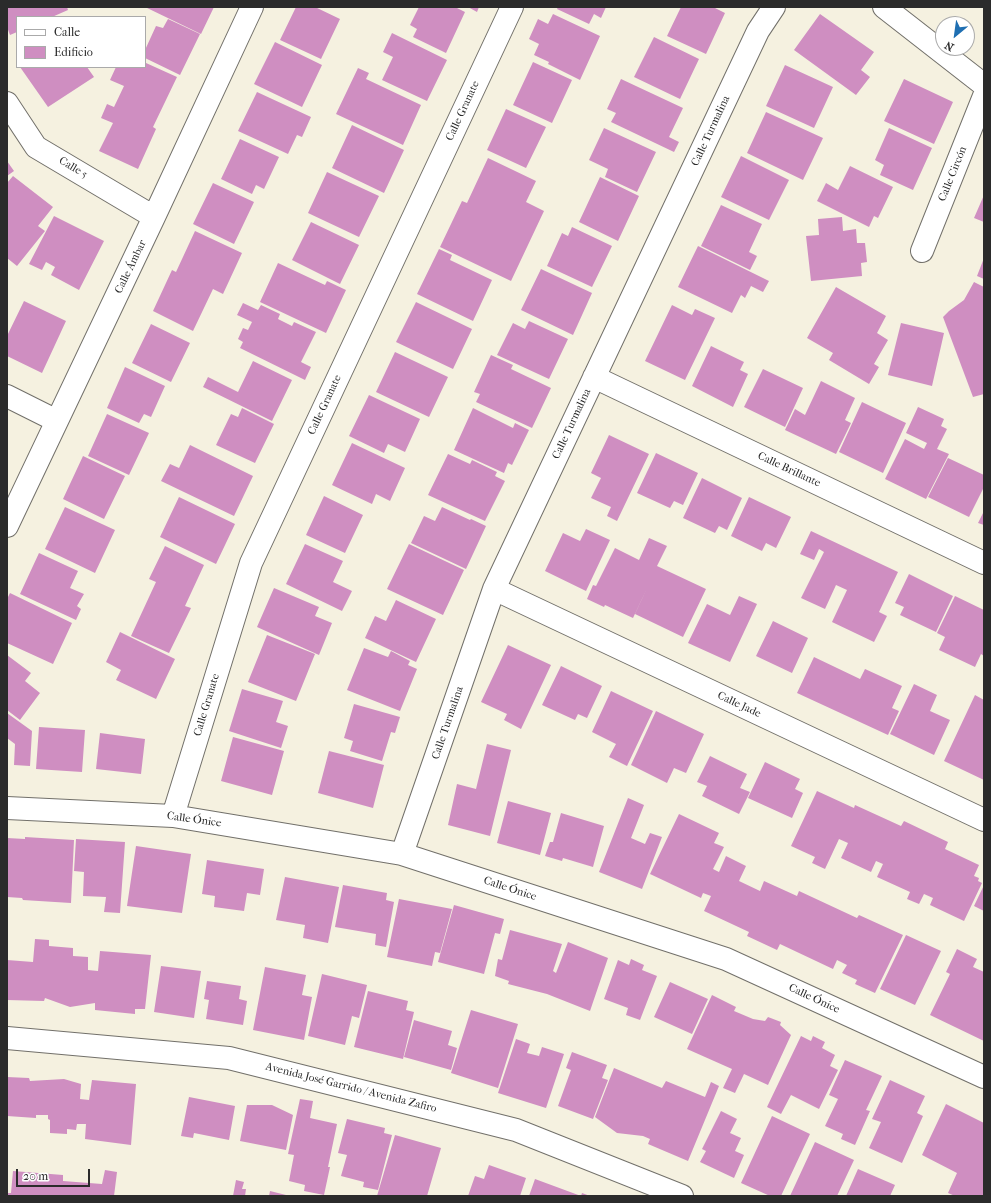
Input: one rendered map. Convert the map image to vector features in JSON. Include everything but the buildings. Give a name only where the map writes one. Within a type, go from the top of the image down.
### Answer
[{"type":"street","name":"Calle Ámbar","points":[[7,526],[252,7]]},
{"type":"street","name":"Calle Granate","points":[[173,816],[251,563],[512,7]]},
{"type":"street","name":"Calle Turmalina","points":[[402,854],[494,589],[758,31],[774,7]]},
{"type":"street","points":[[884,7],[984,85]]},
{"type":"street","name":"Calle Circón","points":[[922,252],[984,96]]},
{"type":"street","name":"Calle 5","points":[[7,103],[36,147],[154,217]]},
{"type":"street","name":"Calle Brillante","points":[[594,377],[984,563]]},
{"type":"street","points":[[7,396],[57,421]]},
{"type":"street","name":"Calle Jade","points":[[494,589],[984,820]]},
{"type":"street","name":"Calle Ónice","points":[[7,808],[173,816],[402,854],[726,959],[984,1077]]},
{"type":"street","name":"Avenida José Garrido / Avenida Zafiro","points":[[7,1038],[229,1058],[516,1130],[682,1196]]}]
